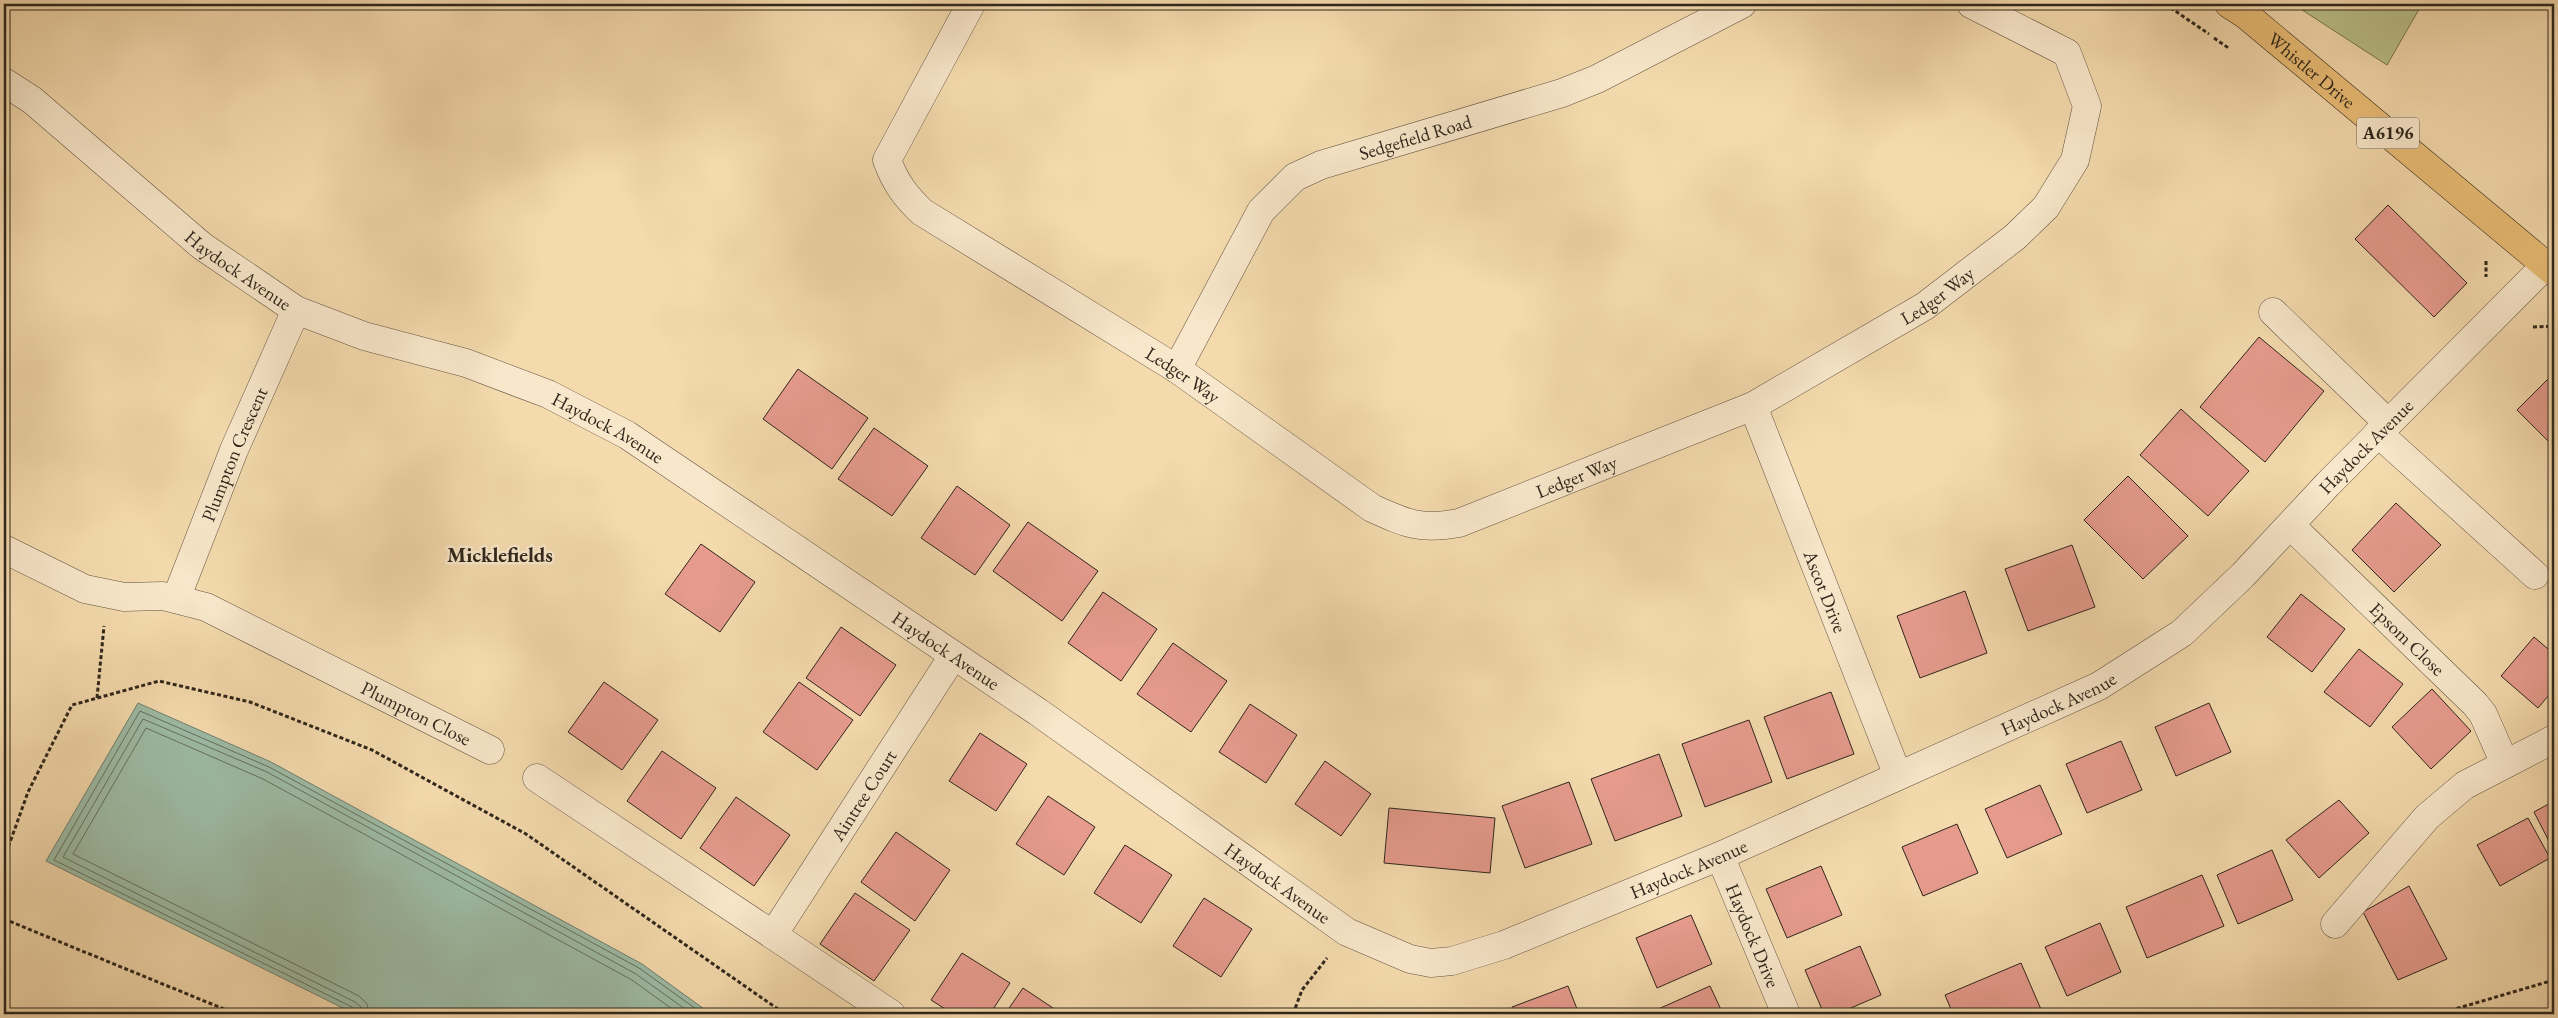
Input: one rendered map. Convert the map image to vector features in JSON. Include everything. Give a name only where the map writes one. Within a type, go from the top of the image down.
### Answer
[{"type":"main road","name":"Whistler Drive","points":[[2229,4],[2246,15],[2550,269]]},
{"type":"street","name":"Ledger Way","points":[[971,4],[887,160],[894,180],[906,196],[922,212],[1177,369],[1372,508],[1403,522],[1422,527],[1458,524],[1753,406],[1925,306],[2015,238],[2046,207],[2075,160],[2087,106],[2067,53],[1971,4]]},
{"type":"street","name":"Sedgefield Road","points":[[1177,369],[1261,211],[1295,177],[1321,165],[1562,92],[1597,79],[1742,4]]},
{"type":"street","name":"Haydock Avenue","points":[[4,82],[32,100],[202,246],[296,310],[364,336],[466,363],[548,394],[627,435],[1038,712],[1347,932],[1410,959],[1431,963],[1452,962],[1504,945],[1720,856],[2099,686],[2182,633],[2291,526],[2328,484],[2383,428],[2550,269]]},
{"type":"street","name":"Plumpton Crescent","points":[[176,600],[234,450],[296,310]]},
{"type":"street","points":[[2272,312],[2383,428],[2535,575]]},
{"type":"street","name":"Ascot Drive","points":[[1753,406],[1898,776]]},
{"type":"street","name":"Epsom Close","points":[[2291,526],[2475,704],[2483,714],[2505,764]]},
{"type":"street","points":[[4,549],[85,589],[124,597],[163,596],[176,600]]},
{"type":"street","name":"Plumpton Close","points":[[176,600],[206,607],[490,750]]},
{"type":"street","name":"Aintree Court","points":[[773,935],[953,656]]},
{"type":"street","points":[[2335,924],[2428,816],[2465,785],[2554,739]]},
{"type":"street","points":[[537,778],[892,1014]]},
{"type":"street","name":"Haydock Drive","points":[[1720,856],[1786,1014]]},
{"type":"path","points":[[2529,328],[2554,326]]},
{"type":"path","points":[[97,698],[107,593]]},
{"type":"path","points":[[4,859],[28,792],[72,706],[159,680],[250,702],[372,750],[526,834],[785,1014]]},
{"type":"path","points":[[4,919],[236,1014]]},
{"type":"path","points":[[1293,1014],[1302,990],[1347,932]]},
{"type":"path","points":[[2438,1014],[2554,980]]},
{"type":"green space","points":[[2293,4],[2422,4],[2387,65]]},
{"type":"water","points":[[138,703],[271,762],[642,964],[711,1014],[355,1014],[46,861]]},
{"type":"building","points":[[2388,205],[2467,283],[2434,317],[2355,239]]},
{"type":"building","points":[[2259,337],[2324,391],[2265,462],[2200,407]]},
{"type":"building","points":[[798,369],[868,418],[832,469],[763,419]]},
{"type":"building","points":[[2551,376],[2554,380],[2554,447],[2517,410]]},
{"type":"building","points":[[2181,409],[2249,471],[2208,516],[2140,455]]},
{"type":"building","points":[[874,428],[928,466],[892,516],[838,479]]},
{"type":"building","points":[[2128,476],[2188,536],[2143,579],[2084,520]]},
{"type":"building","points":[[957,486],[1010,525],[975,575],[921,538]]},
{"type":"building","points":[[2396,503],[2441,545],[2394,592],[2352,550]]},
{"type":"building","points":[[1028,522],[1098,571],[1062,621],[993,571]]},
{"type":"building","points":[[701,544],[755,582],[720,632],[665,594]]},
{"type":"building","points":[[2072,545],[2095,607],[2028,631],[2005,569]]},
{"type":"building","points":[[1965,591],[1987,653],[1920,678],[1897,616]]},
{"type":"building","points":[[1103,592],[1157,629],[1121,681],[1068,643]]},
{"type":"building","points":[[2301,594],[2345,629],[2312,672],[2267,637]]},
{"type":"building","points":[[841,627],[896,665],[860,716],[806,678]]},
{"type":"building","points":[[2534,637],[2554,654],[2554,689],[2538,708],[2501,676]]},
{"type":"building","points":[[1173,643],[1227,681],[1191,732],[1137,694]]},
{"type":"building","points":[[2359,649],[2403,684],[2370,727],[2324,692]]},
{"type":"building","points":[[604,682],[658,720],[622,770],[568,732]]},
{"type":"building","points":[[799,682],[853,720],[817,770],[763,732]]},
{"type":"building","points":[[2432,689],[2471,731],[2431,769],[2392,727]]},
{"type":"building","points":[[1831,692],[1854,754],[1787,779],[1764,717]]},
{"type":"building","points":[[2209,703],[2231,752],[2176,776],[2155,727]]},
{"type":"building","points":[[1250,704],[1297,735],[1266,783],[1219,752]]},
{"type":"building","points":[[1749,720],[1772,782],[1705,807],[1682,744]]},
{"type":"building","points":[[980,733],[1027,764],[996,811],[949,781]]},
{"type":"building","points":[[2121,741],[2142,790],[2087,813],[2066,764]]},
{"type":"building","points":[[662,751],[716,788],[681,839],[627,801]]},
{"type":"building","points":[[1659,754],[1682,816],[1615,841],[1591,779]]},
{"type":"building","points":[[1325,761],[1371,794],[1341,836],[1295,804]]},
{"type":"building","points":[[1569,782],[1592,844],[1525,868],[1502,806]]},
{"type":"building","points":[[2040,785],[2062,834],[2007,858],[1985,809]]},
{"type":"building","points":[[1048,796],[1095,827],[1064,875],[1016,844]]},
{"type":"building","points":[[736,797],[790,835],[754,886],[700,848]]},
{"type":"building","points":[[2339,800],[2369,833],[2319,878],[2286,840]]},
{"type":"building","points":[[2554,801],[2554,851],[2534,812]]},
{"type":"building","points":[[1389,808],[1495,818],[1490,873],[1384,863]]},
{"type":"building","points":[[2528,818],[2550,858],[2500,886],[2477,845]]},
{"type":"building","points":[[1957,824],[1978,873],[1923,896],[1902,847]]},
{"type":"building","points":[[896,832],[950,870],[915,921],[861,882]]},
{"type":"building","points":[[1125,845],[1172,875],[1141,923],[1094,893]]},
{"type":"building","points":[[2272,850],[2293,900],[2238,924],[2217,875]]},
{"type":"building","points":[[1821,866],[1842,915],[1787,938],[1766,889]]},
{"type":"building","points":[[2202,875],[2224,926],[2147,958],[2126,907]]},
{"type":"building","points":[[2409,886],[2447,959],[2398,980],[2363,912]]},
{"type":"building","points":[[855,893],[910,930],[874,981],[820,944]]},
{"type":"building","points":[[1204,898],[1252,929],[1221,977],[1173,946]]},
{"type":"building","points":[[1691,915],[1712,964],[1657,988],[1636,938]]},
{"type":"building","points":[[2100,923],[2121,972],[2067,996],[2045,947]]},
{"type":"building","points":[[1860,946],[1881,995],[1837,1014],[1824,1014],[1805,970]]},
{"type":"building","points":[[962,953],[1010,983],[990,1014],[953,1014],[931,1000]]},
{"type":"building","points":[[2021,963],[2043,1014],[1953,1014],[1945,995]]},
{"type":"building","points":[[1568,986],[1579,1014],[1515,1014],[1512,1007]]},
{"type":"building","points":[[1710,986],[1723,1014],[1657,1014],[1656,1010]]},
{"type":"building","points":[[1023,988],[1062,1014],[1005,1014]]},
{"type":"district","name":"Micklefields","points":[[500,555]]}]
